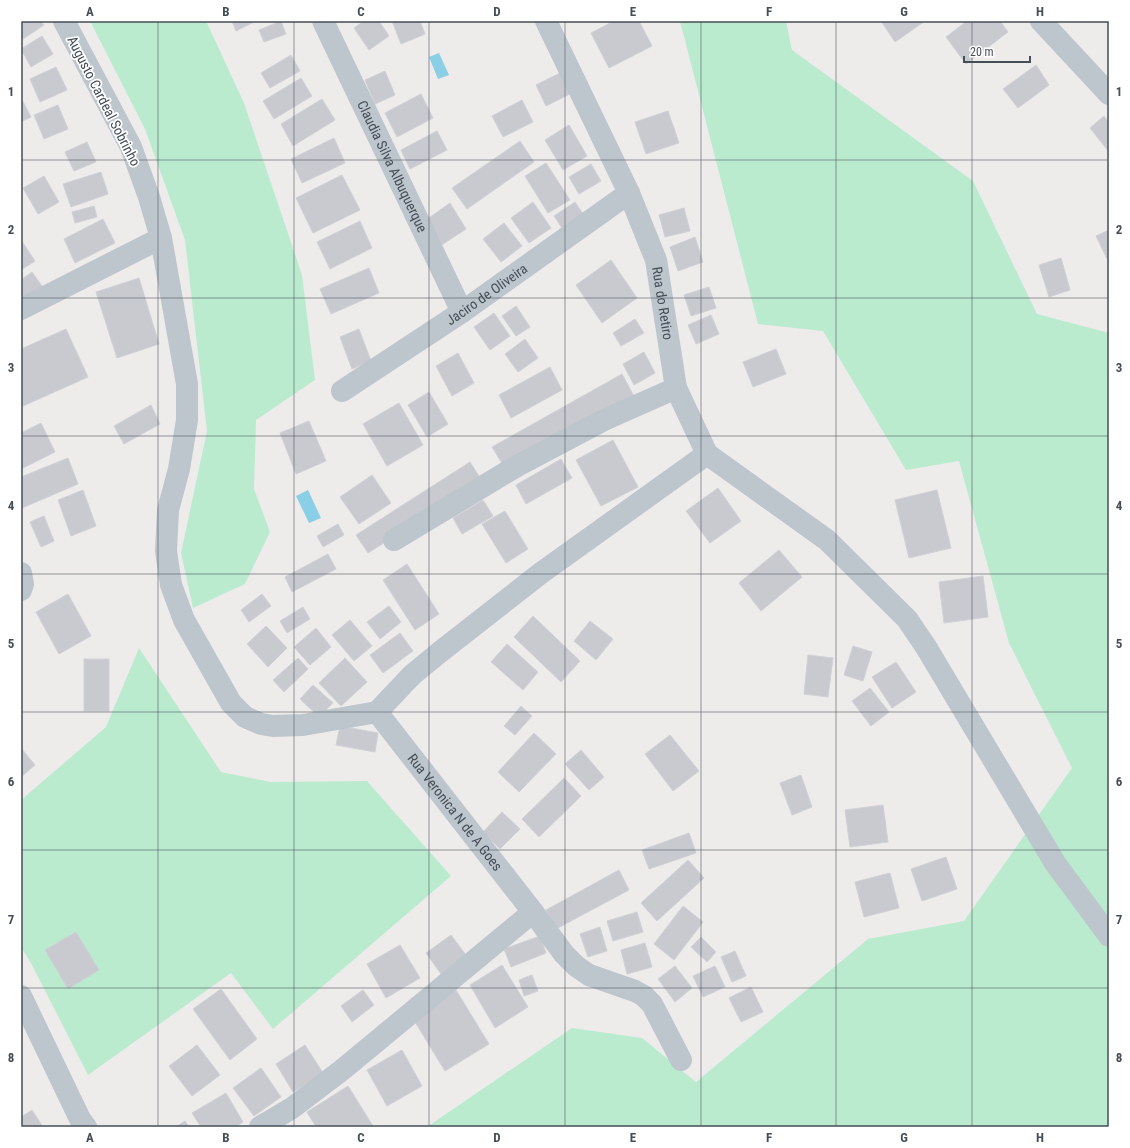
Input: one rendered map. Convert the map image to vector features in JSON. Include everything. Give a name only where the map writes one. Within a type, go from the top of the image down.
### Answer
[{"type":"street","name":"Augusto Cardeal Sobrinho","points":[[64,21],[131,147],[149,196],[161,238],[187,384],[187,420],[179,469],[168,510],[166,551],[172,585],[184,620],[231,703],[245,717],[261,724],[273,726],[302,724],[377,712]]},
{"type":"street","name":"Claudia Silva Albuquerque","points":[[323,21],[462,312]]},
{"type":"street","name":"Rua do Retiro","points":[[546,21],[628,193],[656,260],[676,388],[707,454],[827,540],[906,619],[926,647],[1055,862],[1109,936]]},
{"type":"street","points":[[1040,21],[1109,94]]},
{"type":"street","name":"Jaciro de Oliveira","points":[[342,391],[462,312],[628,193]]},
{"type":"street","points":[[21,308],[161,238]]},
{"type":"street","points":[[394,540],[517,466],[604,420],[676,388]]},
{"type":"street","points":[[377,712],[412,675],[541,573],[707,454]]},
{"type":"street","points":[[21,572],[23,584],[21,590]]},
{"type":"street","name":"Rua Veronica N de A Goes","points":[[377,712],[564,954],[576,966],[589,975],[636,991],[644,996],[652,1004],[681,1060]]},
{"type":"street","points":[[260,1127],[292,1108],[342,1070],[533,912]]},
{"type":"street","points":[[21,996],[80,1119],[86,1127]]},
{"type":"green space","points":[[90,21],[206,21],[244,103],[302,275],[315,380],[256,420],[254,489],[270,532],[245,584],[193,608],[181,553],[207,431],[185,240],[145,129]]},
{"type":"green space","points":[[680,21],[786,21],[792,50],[973,181],[1037,314],[1109,333],[1109,1127],[427,1127],[572,1028],[642,1038],[696,1082],[868,939],[964,921],[1072,768],[1009,643],[959,461],[906,470],[823,331],[758,324]]},
{"type":"green space","points":[[139,648],[221,772],[271,782],[367,781],[451,876],[273,1029],[231,973],[88,1075],[31,963],[21,947],[21,800],[106,727]]},
{"type":"water","points":[[439,53],[449,75],[438,79],[429,57]]},
{"type":"water","points":[[308,490],[321,518],[309,523],[296,496]]},
{"type":"building","points":[[21,21],[41,21],[44,25],[23,39],[21,37]]},
{"type":"building","points":[[232,21],[256,21],[236,31]]},
{"type":"building","points":[[281,21],[286,34],[264,42],[259,30]]},
{"type":"building","points":[[364,21],[379,21],[389,36],[369,50],[354,28]]},
{"type":"building","points":[[392,21],[420,21],[425,34],[401,44]]},
{"type":"building","points":[[614,21],[639,21],[652,46],[609,68],[591,33]]},
{"type":"building","points":[[881,21],[925,21],[895,42]]},
{"type":"building","points":[[967,21],[1000,21],[1008,32],[966,64],[946,37]]},
{"type":"building","points":[[42,36],[53,54],[31,67],[21,49]]},
{"type":"building","points":[[291,55],[300,71],[270,88],[261,73]]},
{"type":"building","points":[[1036,65],[1049,85],[1018,108],[1003,89]]},
{"type":"building","points":[[56,67],[67,90],[40,102],[30,79]]},
{"type":"building","points":[[385,71],[395,95],[375,104],[365,80]]},
{"type":"building","points":[[564,71],[574,92],[546,106],[536,85]]},
{"type":"building","points":[[301,78],[312,96],[274,119],[263,101]]},
{"type":"building","points":[[421,94],[433,118],[397,137],[385,113]]},
{"type":"building","points":[[21,98],[31,117],[21,122]]},
{"type":"building","points":[[322,99],[335,120],[293,146],[281,124]]},
{"type":"building","points":[[522,100],[533,122],[503,137],[492,116]]},
{"type":"building","points":[[58,105],[68,129],[44,139],[34,115]]},
{"type":"building","points":[[668,111],[679,143],[646,154],[635,122]]},
{"type":"building","points":[[1104,116],[1109,123],[1109,152],[1090,128]]},
{"type":"building","points":[[569,125],[587,156],[563,170],[545,140]]},
{"type":"building","points":[[437,131],[447,150],[410,169],[401,150]]},
{"type":"building","points":[[334,138],[345,163],[302,183],[291,159]]},
{"type":"building","points":[[520,141],[534,162],[467,209],[452,188]]},
{"type":"building","points":[[87,142],[96,162],[74,171],[65,152]]},
{"type":"building","points":[[546,163],[570,200],[548,213],[525,176]]},
{"type":"building","points":[[591,164],[601,181],[579,194],[569,177]]},
{"type":"building","points":[[101,172],[108,194],[71,207],[63,184]]},
{"type":"building","points":[[342,175],[360,210],[313,233],[296,198]]},
{"type":"building","points":[[44,176],[59,202],[38,214],[23,188]]},
{"type":"building","points":[[533,202],[551,228],[529,243],[511,218]]},
{"type":"building","points":[[575,202],[585,217],[564,231],[554,216]]},
{"type":"building","points":[[450,203],[466,229],[440,246],[423,222]]},
{"type":"building","points":[[94,206],[97,217],[75,223],[72,212]]},
{"type":"building","points":[[684,208],[690,231],[665,237],[659,215]]},
{"type":"building","points":[[103,219],[115,243],[75,263],[64,239]]},
{"type":"building","points":[[360,221],[372,248],[330,269],[317,242]]},
{"type":"building","points":[[504,223],[522,246],[501,262],[483,239]]},
{"type":"building","points":[[1109,230],[1109,263],[1096,236]]},
{"type":"building","points":[[695,237],[703,262],[678,271],[670,247]]},
{"type":"building","points":[[21,240],[35,261],[21,270]]},
{"type":"building","points":[[1061,258],[1070,290],[1049,297],[1039,265]]},
{"type":"building","points":[[611,260],[637,298],[602,323],[576,285]]},
{"type":"building","points":[[369,268],[379,293],[331,314],[320,289]]},
{"type":"building","points":[[32,272],[44,289],[21,304],[21,280]]},
{"type":"building","points":[[139,278],[159,344],[117,358],[96,292]]},
{"type":"building","points":[[709,287],[716,308],[691,316],[684,295]]},
{"type":"building","points":[[516,306],[530,327],[516,336],[502,316]]},
{"type":"building","points":[[494,313],[510,336],[490,350],[474,327]]},
{"type":"building","points":[[711,315],[719,334],[696,344],[688,325]]},
{"type":"building","points":[[635,319],[644,333],[621,346],[613,333]]},
{"type":"building","points":[[66,329],[88,377],[23,406],[21,402],[21,349]]},
{"type":"building","points":[[359,329],[371,361],[352,369],[340,337]]},
{"type":"building","points":[[525,339],[538,358],[518,372],[505,354]]},
{"type":"building","points":[[776,349],[786,374],[753,387],[743,362]]},
{"type":"building","points":[[644,352],[655,373],[634,385],[623,364]]},
{"type":"building","points":[[458,353],[474,383],[452,396],[436,366]]},
{"type":"building","points":[[550,367],[562,390],[511,418],[499,395]]},
{"type":"building","points":[[622,374],[635,398],[506,470],[492,447]]},
{"type":"building","points":[[429,392],[448,424],[427,437],[408,405]]},
{"type":"building","points":[[399,403],[423,445],[387,466],[363,424]]},
{"type":"building","points":[[151,405],[160,424],[124,444],[114,426]]},
{"type":"building","points":[[309,421],[326,461],[296,474],[280,433]]},
{"type":"building","points":[[41,423],[55,452],[21,469],[21,433]]},
{"type":"building","points":[[613,440],[638,487],[601,506],[576,460]]},
{"type":"building","points":[[68,458],[78,484],[22,508],[21,477]]},
{"type":"building","points":[[561,459],[572,478],[526,504],[516,485]]},
{"type":"building","points":[[470,462],[482,481],[368,553],[356,535]]},
{"type":"building","points":[[372,475],[391,503],[359,524],[340,497]]},
{"type":"building","points":[[718,488],[741,521],[710,543],[686,511]]},
{"type":"building","points":[[83,490],[96,526],[71,536],[58,500]]},
{"type":"building","points":[[937,490],[951,548],[909,558],[895,500]]},
{"type":"building","points":[[483,500],[493,516],[462,534],[453,518]]},
{"type":"building","points":[[505,511],[528,549],[506,563],[482,524]]},
{"type":"building","points":[[44,516],[54,541],[41,547],[30,522]]},
{"type":"building","points":[[338,524],[344,535],[323,547],[317,536]]},
{"type":"building","points":[[779,550],[802,577],[761,611],[739,583]]},
{"type":"building","points":[[328,554],[336,569],[292,592],[285,577]]},
{"type":"building","points":[[407,564],[439,614],[415,630],[383,580]]},
{"type":"building","points":[[983,576],[988,617],[944,623],[939,582]]},
{"type":"building","points":[[68,594],[91,636],[59,654],[36,612]]},
{"type":"building","points":[[262,594],[271,606],[249,622],[241,610]]},
{"type":"building","points":[[389,606],[401,622],[380,639],[367,622]]},
{"type":"building","points":[[303,607],[310,619],[287,633],[280,621]]},
{"type":"building","points":[[533,616],[580,661],[561,682],[514,637]]},
{"type":"building","points":[[350,620],[372,646],[354,661],[332,635]]},
{"type":"building","points":[[590,621],[613,639],[596,660],[574,641]]},
{"type":"building","points":[[266,626],[287,648],[268,667],[247,644]]},
{"type":"building","points":[[316,628],[331,647],[310,665],[294,647]]},
{"type":"building","points":[[400,633],[413,651],[383,673],[370,655]]},
{"type":"building","points":[[507,644],[538,672],[523,690],[491,662]]},
{"type":"building","points":[[853,646],[872,652],[863,681],[844,675]]},
{"type":"building","points":[[808,655],[833,658],[828,697],[804,694]]},
{"type":"building","points":[[298,658],[308,669],[284,692],[273,680]]},
{"type":"building","points":[[345,658],[367,682],[341,706],[319,683]]},
{"type":"building","points":[[84,659],[109,659],[109,711],[84,711]]},
{"type":"building","points":[[896,662],[916,692],[892,708],[872,677]]},
{"type":"building","points":[[313,685],[333,703],[319,717],[300,699]]},
{"type":"building","points":[[870,688],[889,712],[871,726],[852,701]]},
{"type":"building","points":[[521,706],[532,716],[515,735],[504,726]]},
{"type":"building","points":[[340,726],[378,733],[375,752],[336,745]]},
{"type":"building","points":[[534,733],[556,754],[519,792],[498,772]]},
{"type":"building","points":[[670,735],[699,771],[673,791],[645,754]]},
{"type":"building","points":[[21,748],[35,765],[21,777]]},
{"type":"building","points":[[581,750],[604,777],[589,790],[565,764]]},
{"type":"building","points":[[801,775],[812,807],[792,815],[780,783]]},
{"type":"building","points":[[564,778],[581,796],[539,837],[522,819]]},
{"type":"building","points":[[883,805],[888,842],[850,847],[845,810]]},
{"type":"building","points":[[502,812],[520,829],[500,849],[483,832]]},
{"type":"building","points":[[689,833],[696,853],[649,869],[642,850]]},
{"type":"building","points":[[946,857],[957,889],[922,901],[911,869]]},
{"type":"building","points":[[688,860],[704,878],[657,921],[641,903]]},
{"type":"building","points":[[619,870],[629,890],[556,929],[546,910]]},
{"type":"building","points":[[890,873],[899,908],[864,917],[855,882]]},
{"type":"building","points":[[683,906],[703,922],[674,960],[654,944]]},
{"type":"building","points":[[637,912],[643,932],[613,941],[607,921]]},
{"type":"building","points":[[600,927],[607,951],[588,957],[580,934]]},
{"type":"building","points":[[76,932],[99,970],[68,989],[45,950]]},
{"type":"building","points":[[451,935],[466,955],[441,974],[426,953]]},
{"type":"building","points":[[540,936],[546,953],[511,967],[504,949]]},
{"type":"building","points":[[701,937],[716,952],[707,962],[691,947]]},
{"type":"building","points":[[645,943],[652,967],[627,974],[621,950]]},
{"type":"building","points":[[400,945],[420,978],[386,998],[367,964]]},
{"type":"building","points":[[735,951],[746,976],[732,982],[721,957]]},
{"type":"building","points":[[502,965],[528,1007],[495,1028],[470,985]]},
{"type":"building","points":[[675,966],[692,988],[675,1002],[658,979]]},
{"type":"building","points":[[715,966],[725,987],[703,997],[693,976]]},
{"type":"building","points":[[532,975],[538,991],[524,996],[519,980]]},
{"type":"building","points":[[751,987],[763,1012],[741,1022],[729,998]]},
{"type":"building","points":[[221,989],[257,1039],[230,1060],[193,1009]]},
{"type":"building","points":[[363,990],[374,1005],[352,1022],[341,1006]]},
{"type":"building","points":[[456,990],[489,1044],[445,1071],[412,1017]]},
{"type":"building","points":[[197,1045],[220,1075],[192,1096],[169,1066]]},
{"type":"building","points":[[305,1045],[323,1073],[293,1092],[276,1064]]},
{"type":"building","points":[[402,1050],[422,1086],[387,1106],[367,1070]]},
{"type":"building","points":[[261,1068],[281,1097],[254,1116],[233,1088]]},
{"type":"building","points":[[348,1086],[373,1126],[316,1127],[307,1112]]},
{"type":"building","points":[[226,1093],[243,1122],[235,1127],[201,1127],[192,1113]]},
{"type":"building","points":[[32,1110],[43,1127],[21,1127],[21,1117]]},
{"type":"building","points":[[185,1121],[189,1127],[176,1127]]}]
